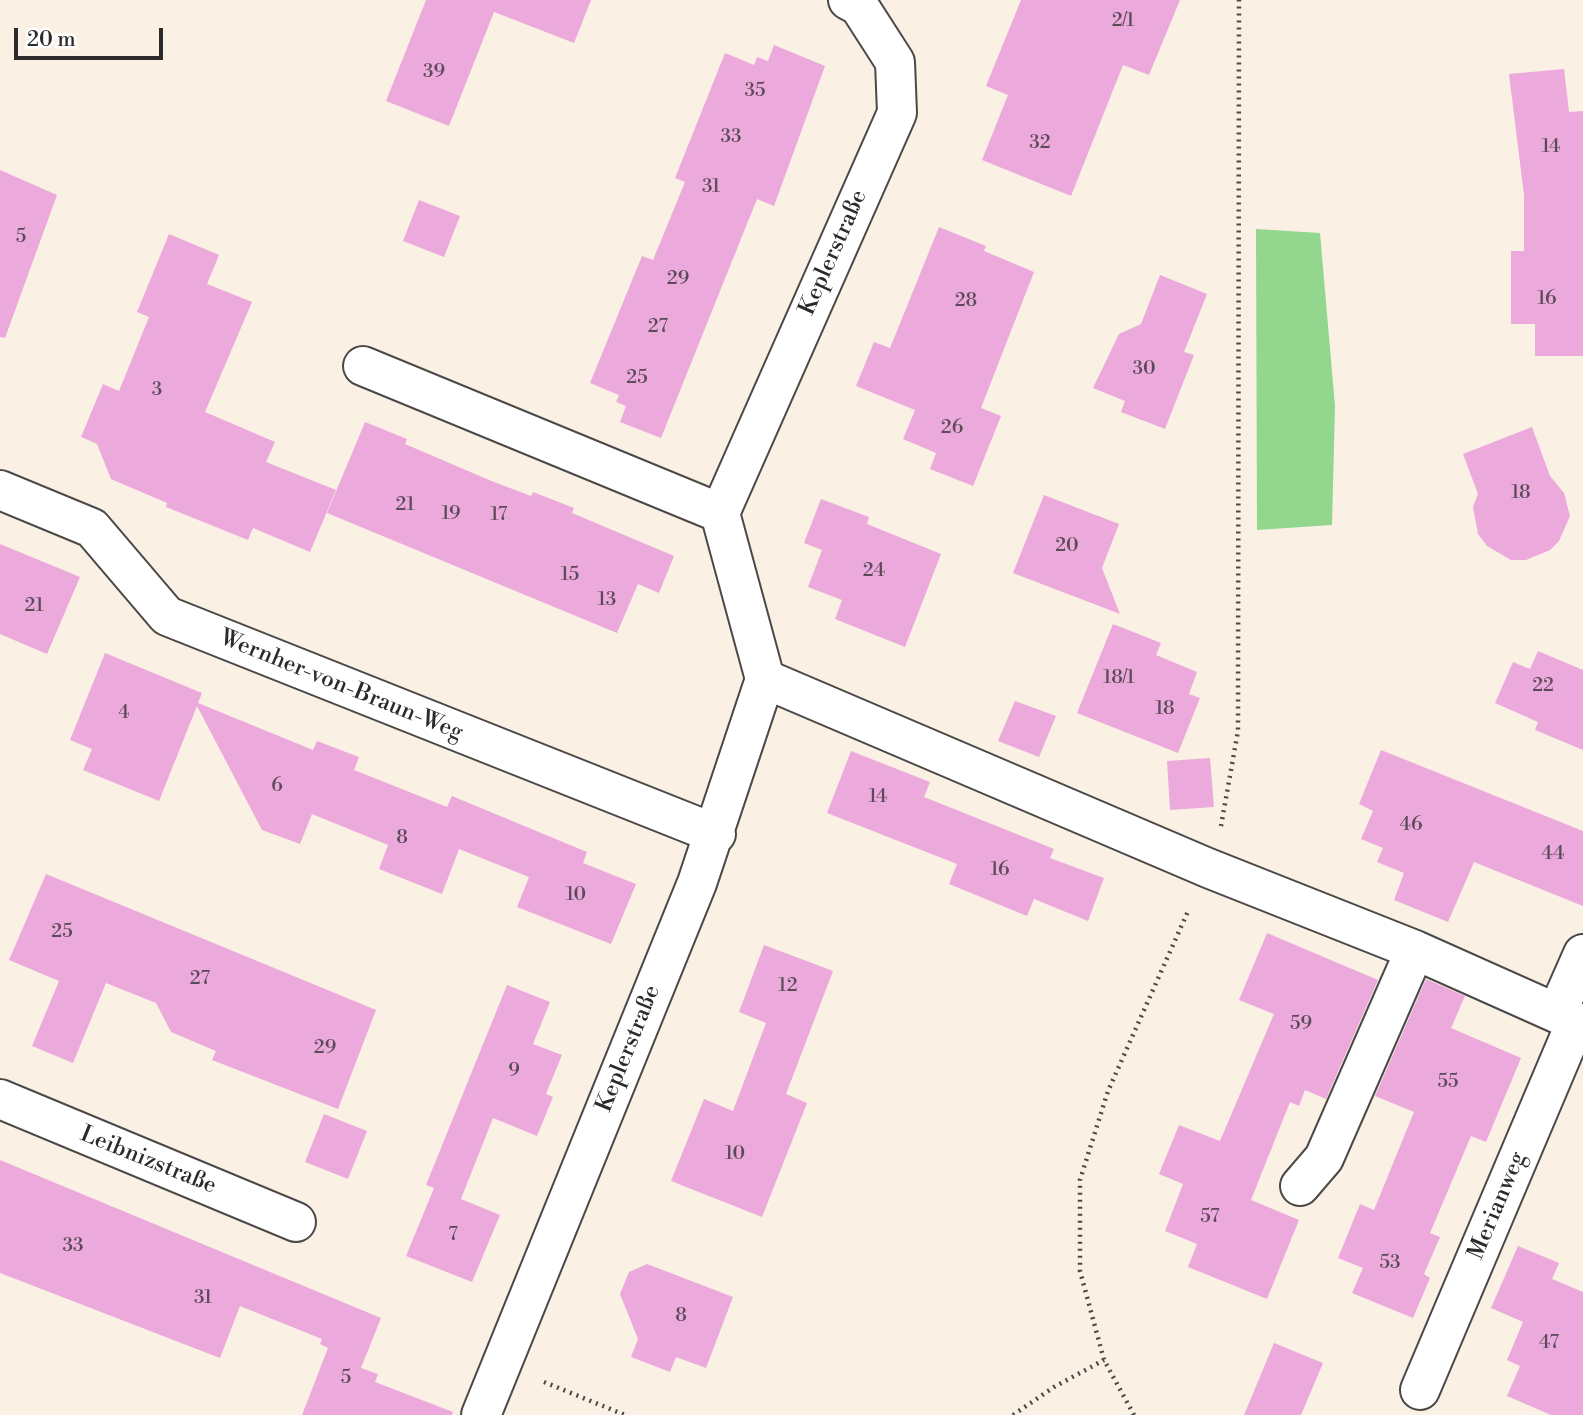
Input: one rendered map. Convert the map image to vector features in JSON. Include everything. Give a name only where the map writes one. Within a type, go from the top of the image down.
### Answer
[{"type":"street","name":"Keplerstraße","points":[[720,513],[897,113],[895,62],[859,6],[848,0]]},
{"type":"street","points":[[363,366],[720,513],[765,679],[1208,868],[1415,950],[1572,1020]]},
{"type":"street","name":"Wernher-von-Braun-Weg","points":[[0,490],[92,528],[167,616],[716,834]]},
{"type":"street","name":"Keplerstraße","points":[[481,1415],[716,834],[765,679]]},
{"type":"street","points":[[1300,1186],[1324,1158],[1415,950]]},
{"type":"street","name":"Merianweg","points":[[1420,1390],[1572,1020],[1583,954]]},
{"type":"street","name":"Leibnizstraße","points":[[0,1099],[296,1222]]},
{"type":"path","points":[[1134,1415],[1104,1360],[1080,1271],[1080,1180],[1108,1091],[1208,868],[1220,832],[1238,731],[1239,0]]},
{"type":"path","points":[[1013,1415],[1054,1387],[1104,1360]]},
{"type":"path","points":[[501,1363],[625,1415]]},
{"type":"green space","points":[[1256,229],[1320,233],[1335,406],[1332,525],[1257,530]]},
{"type":"building","points":[[426,0],[591,0],[574,43],[494,12],[449,126],[386,101]]},
{"type":"building","points":[[1021,0],[1180,0],[1149,75],[1123,65],[1071,196],[982,160],[1008,95],[986,86]]},
{"type":"building","points":[[774,45],[825,66],[774,206],[757,199],[661,438],[620,422],[626,406],[616,402],[619,395],[590,383],[642,256],[653,260],[685,182],[675,178],[725,53],[754,65],[757,57],[768,61]]},
{"type":"building","points":[[1564,69],[1569,112],[1583,111],[1583,356],[1535,356],[1535,324],[1511,324],[1511,251],[1524,251],[1524,195],[1509,74]]},
{"type":"building","points":[[0,170],[57,195],[5,338],[0,337]]},
{"type":"building","points":[[419,200],[460,216],[444,257],[403,241]]},
{"type":"building","points":[[939,227],[986,246],[984,251],[1034,272],[981,408],[1001,416],[973,486],[930,469],[936,453],[903,439],[915,410],[856,386],[874,342],[890,348]]},
{"type":"building","points":[[169,234],[219,255],[207,284],[252,302],[205,412],[275,442],[266,462],[336,490],[310,552],[253,528],[248,540],[166,507],[167,503],[111,479],[97,444],[81,437],[103,384],[119,391],[149,317],[137,312]]},
{"type":"building","points":[[1160,275],[1207,294],[1184,352],[1194,355],[1165,429],[1121,412],[1125,401],[1093,388],[1119,334],[1141,324]]},
{"type":"building","points":[[365,422],[407,439],[405,444],[531,496],[533,492],[574,508],[572,513],[674,556],[659,593],[638,584],[617,633],[327,513]]},
{"type":"building","points":[[1532,427],[1550,476],[1564,493],[1570,516],[1559,541],[1550,550],[1526,560],[1511,560],[1487,546],[1478,534],[1473,507],[1478,494],[1463,454]]},
{"type":"building","points":[[1044,495],[1119,524],[1102,568],[1120,614],[1013,573]]},
{"type":"building","points":[[821,499],[869,517],[867,524],[941,554],[905,647],[835,619],[842,600],[808,587],[822,550],[804,543]]},
{"type":"building","points":[[0,544],[80,577],[47,654],[0,634]]},
{"type":"building","points":[[1113,624],[1161,643],[1156,655],[1197,672],[1189,694],[1200,698],[1178,753],[1077,713]]},
{"type":"building","points":[[1538,651],[1583,670],[1583,750],[1535,730],[1538,722],[1495,703],[1513,662],[1530,669]]},
{"type":"building","points":[[105,653],[202,693],[198,703],[313,750],[317,741],[359,757],[354,770],[447,807],[452,796],[587,852],[583,863],[636,884],[611,944],[517,907],[529,877],[459,849],[442,894],[379,869],[388,845],[312,814],[300,844],[262,830],[197,706],[159,801],[83,770],[92,749],[70,740]]},
{"type":"building","points":[[1015,701],[1056,716],[1039,757],[998,741]]},
{"type":"building","points":[[1381,750],[1583,831],[1583,906],[1474,862],[1448,922],[1394,900],[1404,873],[1377,862],[1383,848],[1361,839],[1373,811],[1359,804]]},
{"type":"building","points":[[851,751],[930,782],[924,797],[1054,849],[1050,858],[1104,878],[1088,921],[1034,899],[1027,916],[949,884],[957,864],[827,813]]},
{"type":"building","points":[[1210,758],[1214,807],[1170,810],[1167,761]]},
{"type":"building","points":[[46,874],[376,1010],[338,1109],[212,1060],[216,1051],[171,1032],[156,1003],[106,983],[73,1063],[32,1046],[59,981],[9,960]]},
{"type":"building","points":[[1267,933],[1378,980],[1326,1099],[1305,1090],[1299,1106],[1290,1102],[1251,1200],[1299,1220],[1267,1299],[1188,1267],[1197,1244],[1165,1231],[1183,1184],[1159,1174],[1179,1125],[1220,1141],[1274,1014],[1239,1000]]},
{"type":"building","points":[[764,945],[833,971],[786,1094],[807,1103],[762,1217],[671,1181],[704,1099],[733,1111],[766,1023],[739,1012]]},
{"type":"building","points":[[1426,979],[1465,996],[1451,1028],[1521,1058],[1486,1142],[1471,1136],[1430,1233],[1440,1237],[1424,1274],[1430,1278],[1413,1318],[1352,1293],[1363,1268],[1338,1258],[1360,1204],[1374,1210],[1414,1112],[1375,1096]]},
{"type":"building","points":[[507,985],[550,1002],[533,1044],[562,1055],[546,1094],[553,1097],[537,1136],[493,1118],[461,1199],[500,1215],[472,1282],[406,1256],[434,1188],[426,1185]]},
{"type":"building","points":[[324,1114],[367,1131],[348,1179],[305,1162]]},
{"type":"building","points":[[0,1160],[381,1318],[361,1368],[378,1374],[375,1382],[453,1412],[452,1415],[302,1415],[328,1348],[320,1344],[322,1339],[240,1306],[220,1358],[0,1273]]},
{"type":"building","points":[[1518,1246],[1559,1263],[1552,1279],[1583,1292],[1583,1415],[1551,1415],[1507,1396],[1520,1366],[1507,1360],[1523,1322],[1491,1308]]},
{"type":"building","points":[[647,1264],[733,1297],[706,1368],[676,1357],[670,1372],[631,1357],[638,1339],[620,1294],[629,1272]]},
{"type":"building","points":[[1274,1343],[1323,1363],[1301,1415],[1244,1415]]}]
